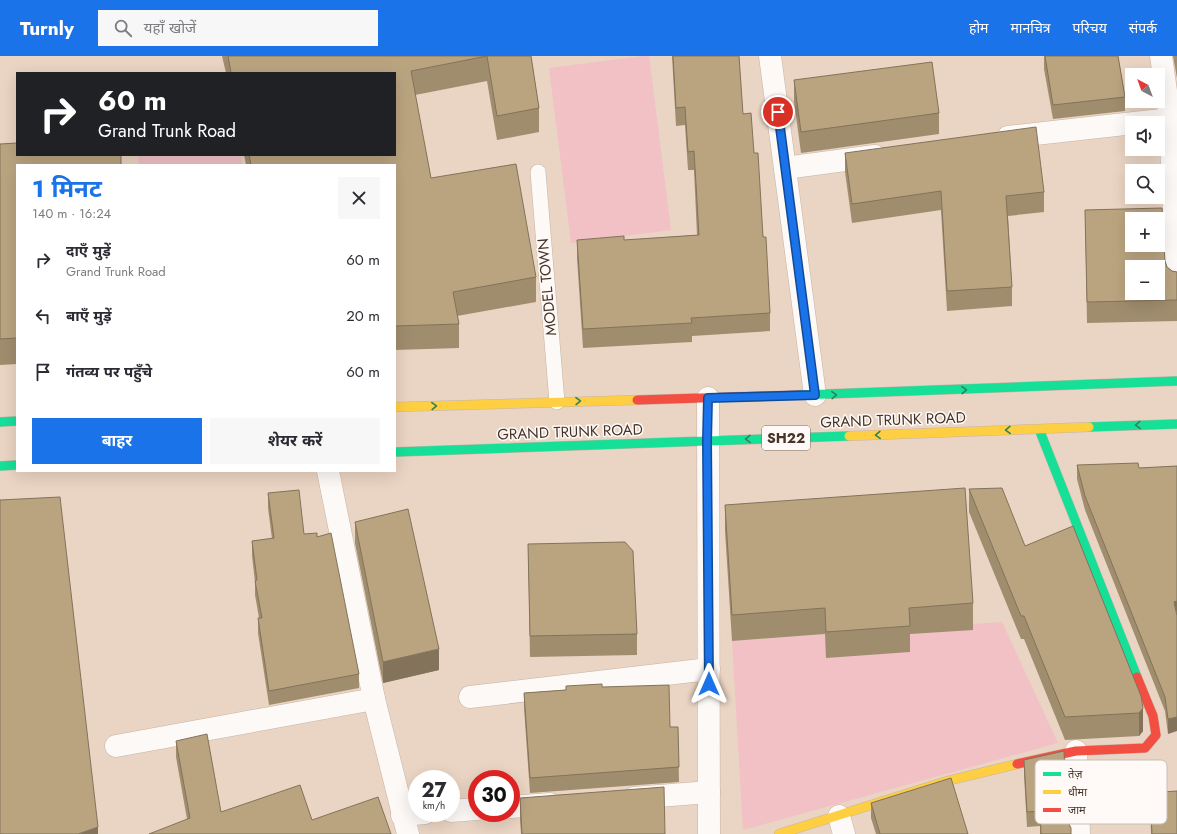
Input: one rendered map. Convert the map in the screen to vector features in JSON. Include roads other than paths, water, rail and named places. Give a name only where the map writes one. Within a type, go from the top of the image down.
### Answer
[{"type":"main road","name":"GRAND TRUNK ROAD","points":[[396,408],[815,395],[1177,381]]},
{"type":"main road","points":[[0,422],[16,421]]},
{"type":"main road","name":"GRAND TRUNK ROAD","points":[[396,452],[1177,424]]},
{"type":"main road","points":[[779,834],[841,825],[947,782],[1043,757],[1076,750],[1144,748],[1156,735],[1153,716],[1039,429]]},
{"type":"main road","points":[[0,466],[16,465]]},
{"type":"street","points":[[770,56],[815,395]]},
{"type":"street","points":[[1161,56],[1170,119],[1177,281]]},
{"type":"street","points":[[986,140],[1170,119]]},
{"type":"street","points":[[785,168],[893,153]]},
{"type":"street","points":[[708,398],[709,834]]},
{"type":"street","points":[[328,472],[374,699],[405,824]]},
{"type":"street","points":[[470,697],[709,669]]},
{"type":"street","points":[[116,746],[374,699]]},
{"type":"street","points":[[1076,750],[1076,760]]},
{"type":"street","points":[[614,799],[709,792]]},
{"type":"street","points":[[520,806],[567,802]]},
{"type":"street","points":[[1079,824],[1079,834]]},
{"type":"lane","name":"MODEL TOWN","points":[[538,172],[557,402]]}]
